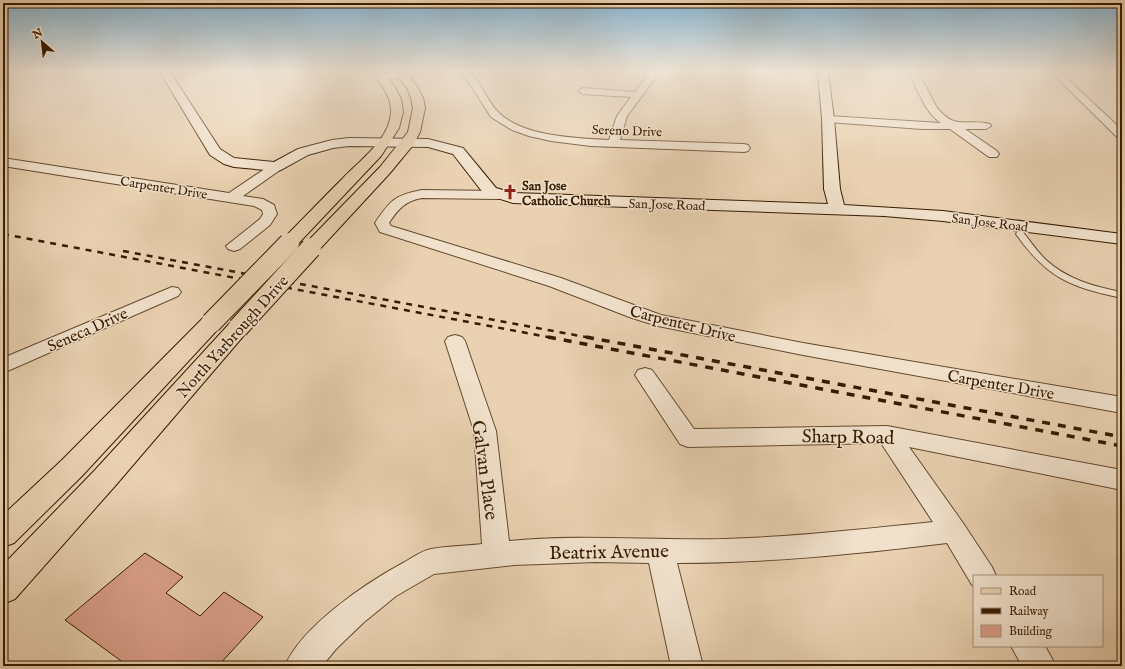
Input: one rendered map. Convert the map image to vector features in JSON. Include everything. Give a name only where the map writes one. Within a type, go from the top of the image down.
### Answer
[{"type":"main road","name":"North Yarbrough Drive","points":[[3,534],[72,468],[366,163],[384,142],[396,118],[394,103]]},
{"type":"main road","name":"North Yarbrough Drive","points":[[3,588],[99,484],[311,248],[385,170],[408,142],[414,132],[419,108],[418,103]]},
{"type":"street","points":[[185,103],[215,152],[222,157],[234,162],[276,167]]},
{"type":"street","name":"Sereno Drive","points":[[487,103],[493,114],[513,126],[534,134],[555,138],[586,142],[744,148]]},
{"type":"street","points":[[614,143],[622,116],[631,103]]},
{"type":"street","points":[[826,103],[832,189],[837,209]]},
{"type":"street","points":[[929,103],[937,115],[993,154]]},
{"type":"street","points":[[1088,103],[1122,136]]},
{"type":"street","points":[[828,119],[897,125],[986,126]]},
{"type":"street","name":"San Jose Road","points":[[276,167],[303,152],[323,145],[349,142],[408,142],[440,144],[458,151],[490,191],[498,195],[514,198],[837,209],[943,216],[1122,239]]},
{"type":"street","name":"Carpenter Drive","points":[[3,162],[231,198],[264,204],[269,208],[270,214],[265,222],[234,246]]},
{"type":"street","points":[[231,198],[276,167]]},
{"type":"street","name":"Carpenter Drive","points":[[498,195],[422,194],[410,196],[396,203],[382,223],[383,226],[391,232],[555,282],[638,314],[658,320],[1020,388],[1122,405]]},
{"type":"street","name":"Seneca Drive","points":[[3,366],[172,292]]},
{"type":"street","name":"Galvan Place","points":[[455,341],[485,431],[497,555]]},
{"type":"street","name":"Sharp Road","points":[[645,375],[688,438],[887,434],[1122,480]]},
{"type":"street","points":[[887,434],[954,531],[981,575]]},
{"type":"street","name":"Beatrix Avenue","points":[[301,666],[325,638],[352,612],[386,587],[430,562],[497,555],[596,550],[724,551],[831,545],[954,531]]},
{"type":"street","points":[[660,550],[687,666]]},
{"type":"street","points":[[1028,647],[1040,666]]},
{"type":"lane","points":[[1020,234],[1042,261],[1053,270],[1089,286],[1122,295]]},
{"type":"building","points":[[145,553],[183,577],[166,593],[200,616],[224,592],[263,617],[218,666],[128,666],[65,620]]},
{"type":"railway","points":[[3,234],[553,338]]},
{"type":"railway","points":[[123,251],[591,338]]},
{"type":"railway","points":[[548,337],[1122,446]]},
{"type":"railway","points":[[586,337],[1122,437]]},
{"type":"place","name":"San Jose Catholic Church","points":[[510,192]]}]
